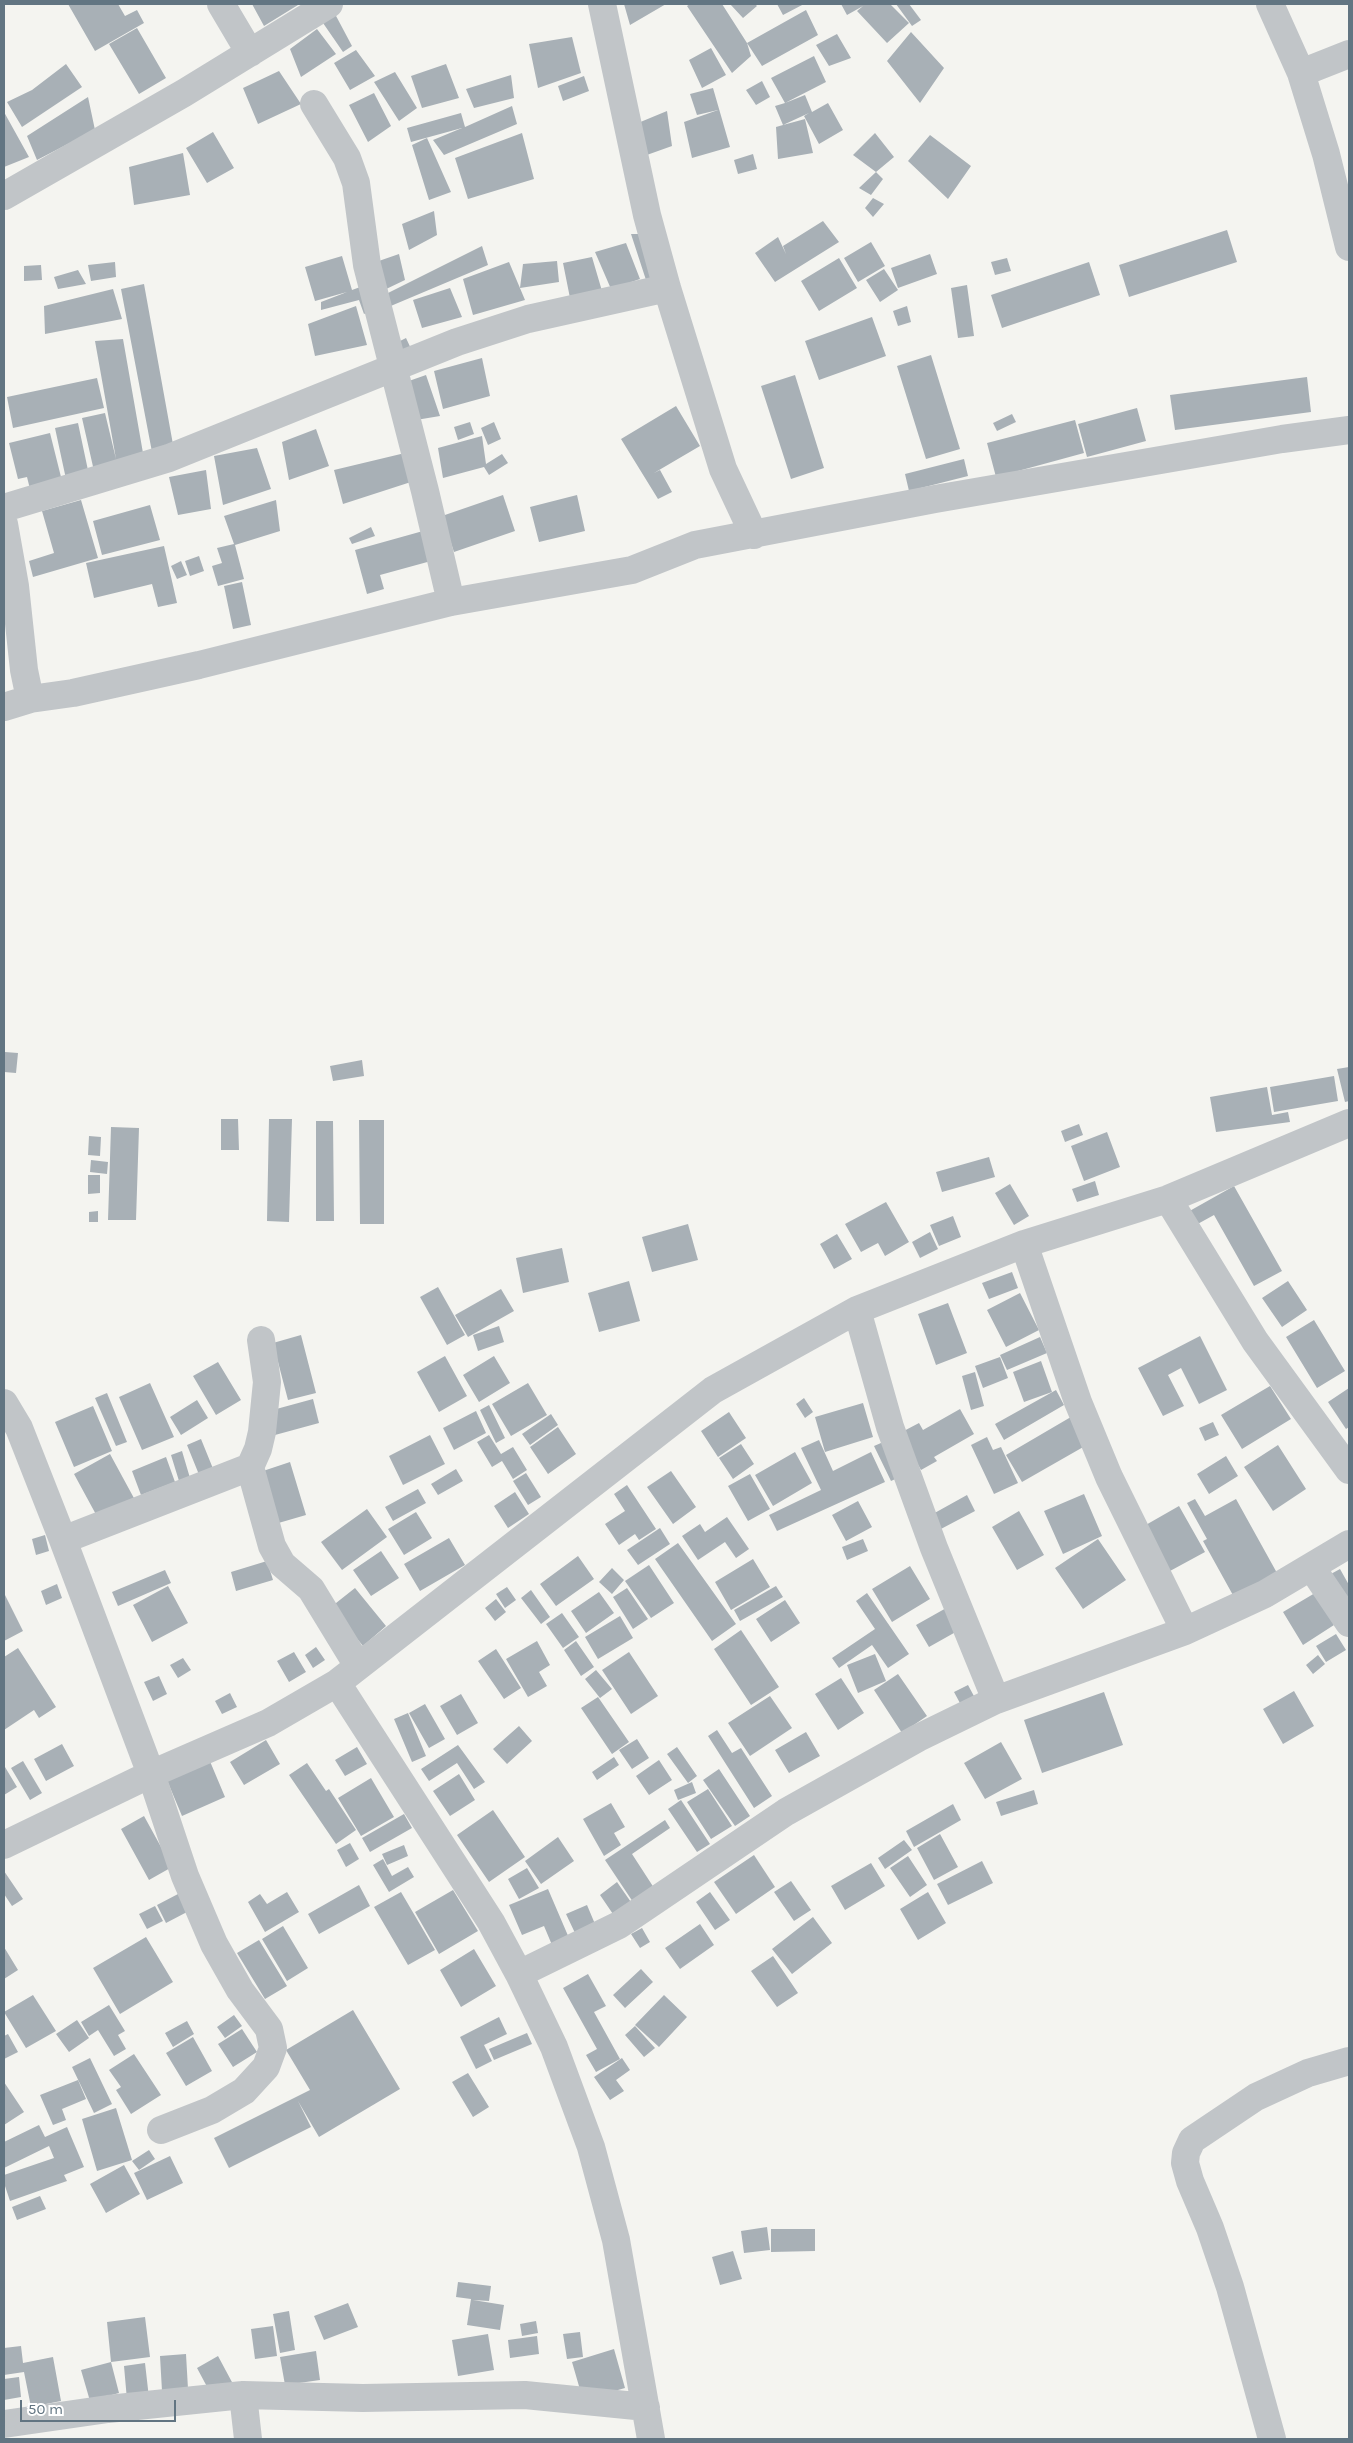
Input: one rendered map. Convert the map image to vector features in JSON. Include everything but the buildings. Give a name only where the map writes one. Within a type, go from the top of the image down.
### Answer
[{"type":"street","points":[[221,4],[250,53]]},
{"type":"street","points":[[4,196],[250,53],[328,4]]},
{"type":"street","points":[[602,4],[647,215],[667,288],[723,469],[754,535]]},
{"type":"street","points":[[1270,4],[1301,73],[1326,154],[1349,247]]},
{"type":"street","points":[[1301,73],[1349,54]]},
{"type":"street","points":[[314,104],[348,158],[356,183],[367,265],[425,491],[451,602]]},
{"type":"street","points":[[4,508],[169,458],[457,342],[528,320],[667,288]]},
{"type":"street","points":[[4,707],[30,699],[72,693],[190,667],[451,602],[632,570],[695,545],[945,498],[1282,439],[1349,430]]},
{"type":"street","points":[[4,524],[16,586],[24,670],[30,699]]},
{"type":"street","points":[[4,1845],[151,1774],[268,1723],[337,1684],[712,1390],[857,1310],[1024,1244],[1168,1199],[1349,1124]]},
{"type":"street","points":[[1168,1199],[1255,1341],[1349,1470]]},
{"type":"street","points":[[1024,1244],[1078,1402],[1106,1469],[1185,1631]]},
{"type":"street","points":[[857,1310],[890,1428],[934,1548],[996,1700]]},
{"type":"street","points":[[261,1340],[267,1382],[262,1432],[258,1449],[250,1467],[272,1546],[282,1564],[311,1589],[358,1666]]},
{"type":"street","points":[[4,1403],[19,1428],[63,1540],[151,1774],[185,1876],[214,1944],[240,1990],[269,2029],[274,2048],[266,2068],[244,2091],[212,2110],[161,2130]]},
{"type":"street","points":[[63,1540],[250,1467]]},
{"type":"street","points":[[519,1974],[619,1925],[786,1812],[918,1738],[996,1700],[1185,1631],[1265,1594],[1312,1568],[1349,1544]]},
{"type":"street","points":[[1312,1568],[1349,1623]]},
{"type":"street","points":[[337,1684],[491,1922],[519,1974],[554,2047],[590,2147],[616,2240],[651,2439]]},
{"type":"street","points":[[1272,2439],[1230,2287],[1210,2228],[1190,2181],[1185,2162],[1186,2153],[1192,2140],[1256,2097],[1308,2073],[1349,2061]]},
{"type":"street","points":[[4,2424],[108,2409],[243,2395],[363,2398],[525,2395],[646,2407]]},
{"type":"street","points":[[243,2395],[248,2439]]}]
